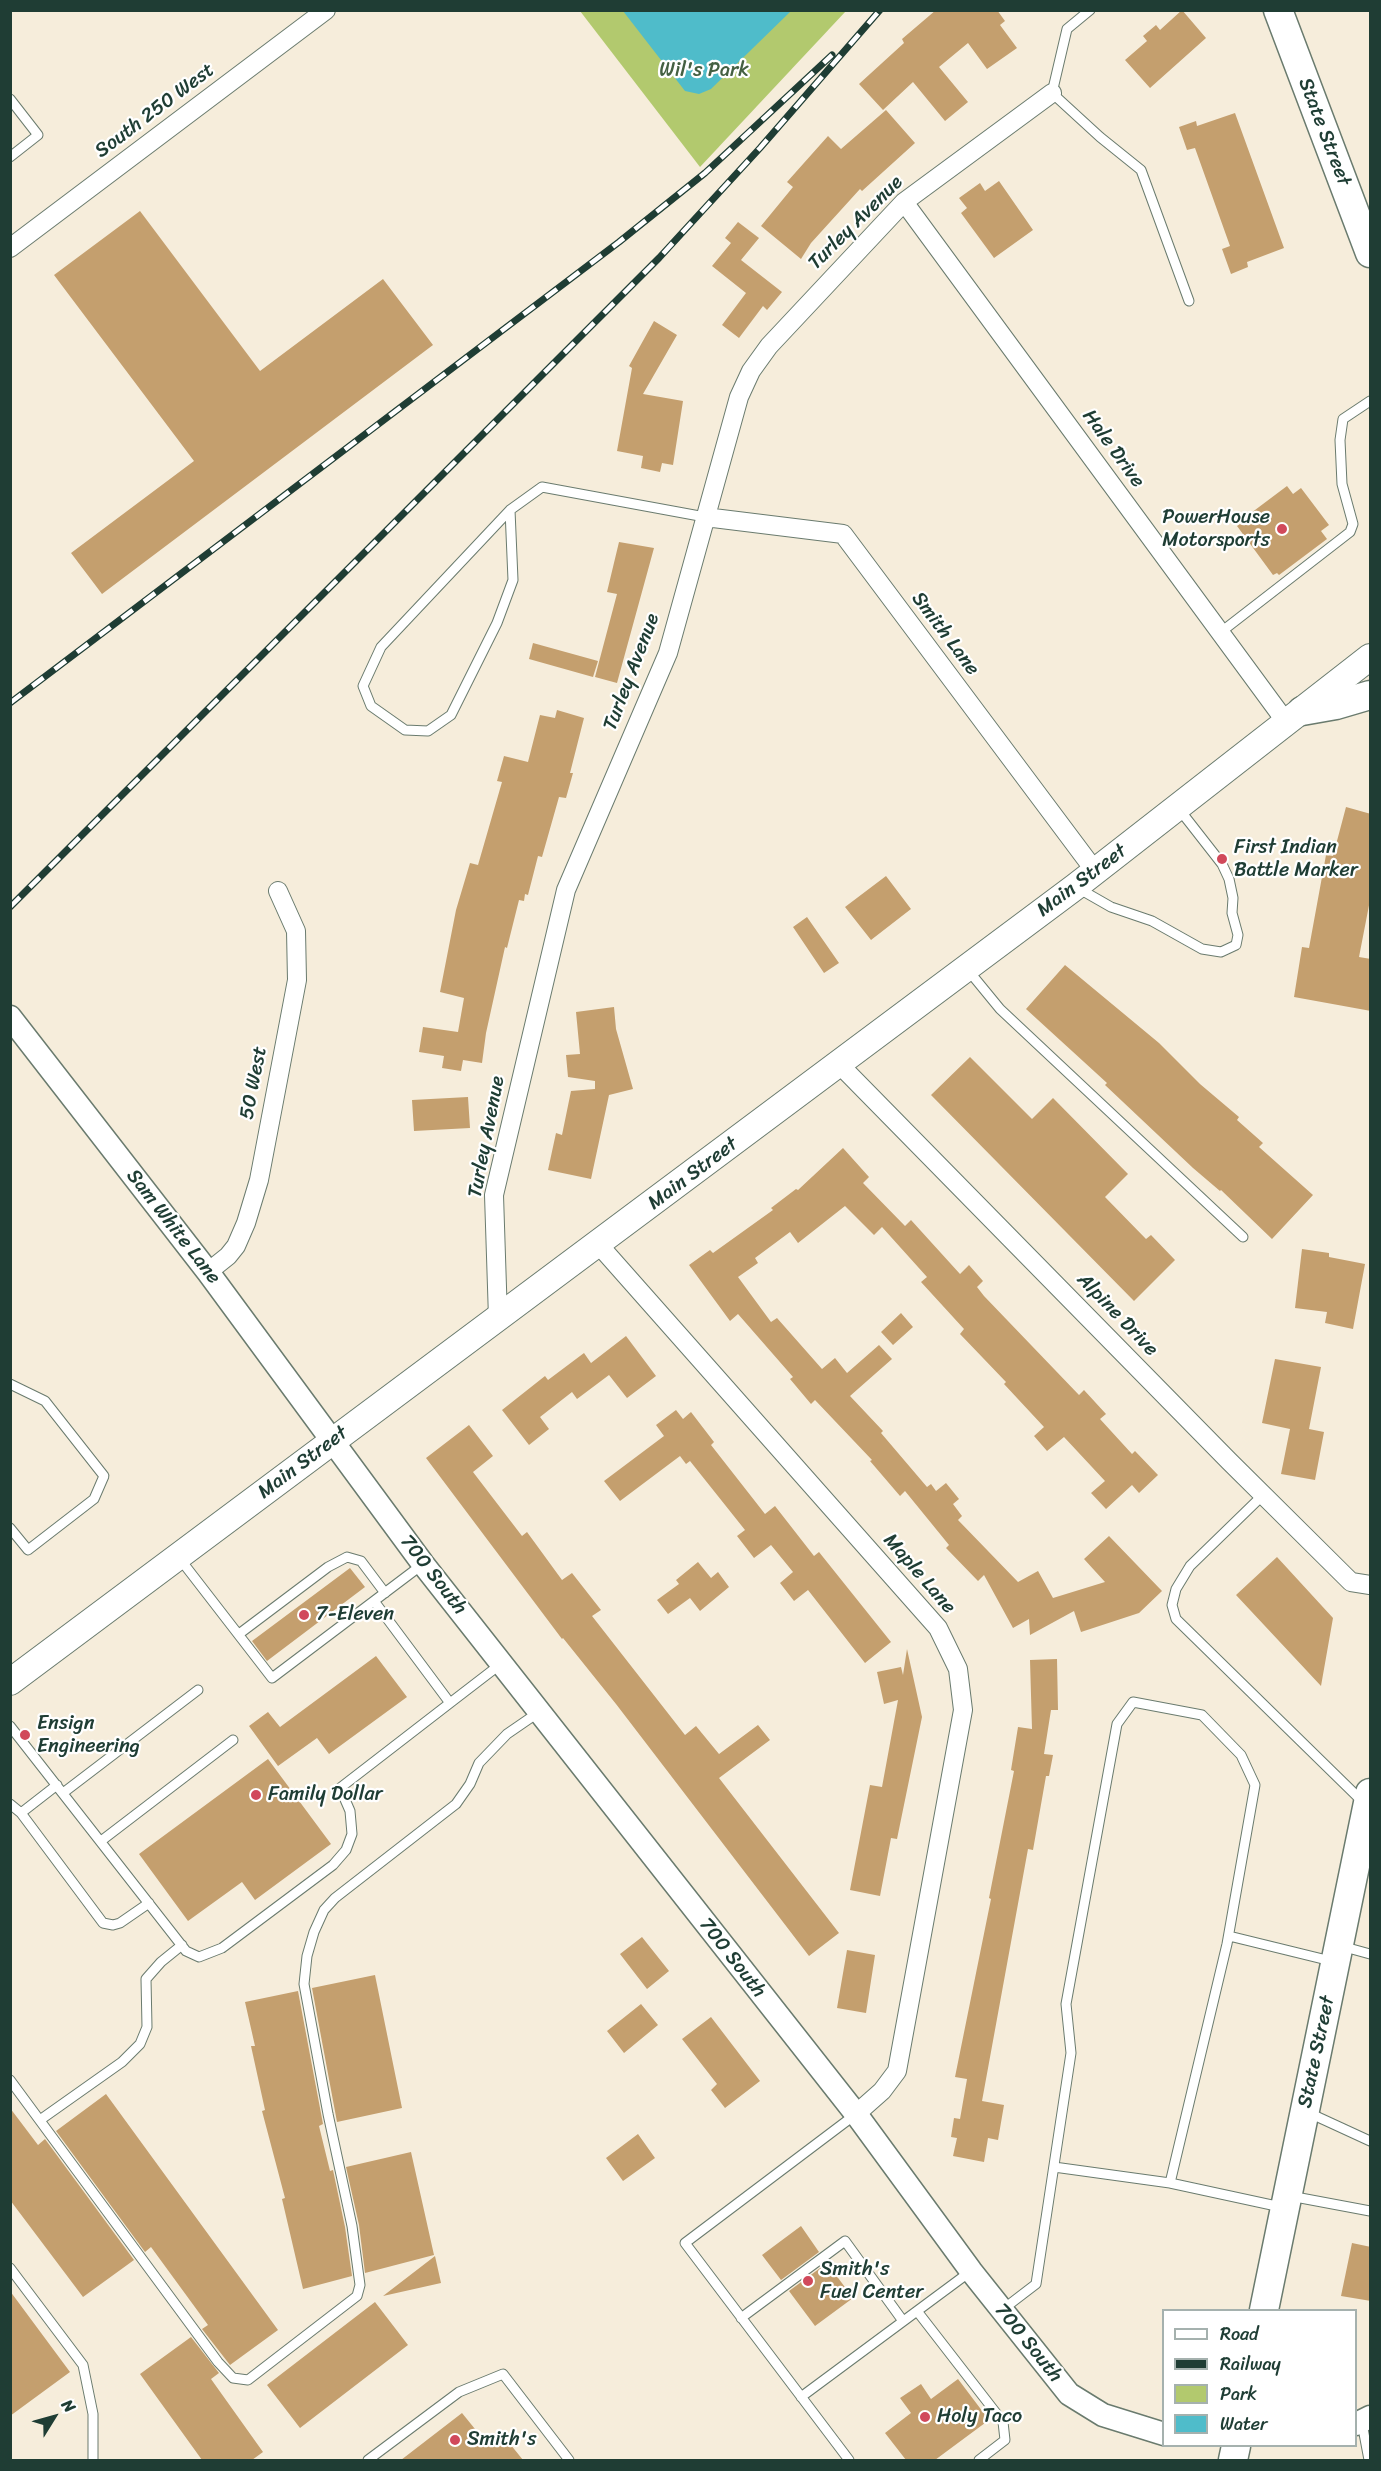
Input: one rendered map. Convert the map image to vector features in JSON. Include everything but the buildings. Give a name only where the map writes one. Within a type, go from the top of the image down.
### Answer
[{"type":"main road","name":"State Street","points":[[1278,10],[1365,225],[1371,253]]},
{"type":"main road","name":"Main Street","points":[[10,1682],[966,969],[1371,657]]},
{"type":"main road","points":[[1294,717],[1371,695]]},
{"type":"main road","name":"State Street","points":[[1264,2309],[1368,1815]]},
{"type":"street","name":"South 250 West","points":[[10,248],[326,10]]},
{"type":"street","name":"Turley Avenue","points":[[498,1318],[494,1195],[566,890],[668,653],[732,415],[751,371],[769,346],[904,202],[1052,93]]},
{"type":"street","name":"Hale Drive","points":[[904,202],[1221,632],[1294,717]]},
{"type":"street","name":"Smith Lane","points":[[705,517],[843,534],[1085,879]]},
{"type":"street","name":"50 West","points":[[208,1272],[228,1257],[236,1246],[246,1223],[259,1179],[297,980],[296,931],[278,891]]},
{"type":"street","name":"Sam White Lane","points":[[10,1017],[208,1272],[332,1440]]},
{"type":"street","name":"Alpine Drive","points":[[839,1064],[1351,1582],[1371,1585]]},
{"type":"street","name":"Maple Lane","points":[[598,1245],[938,1628],[958,1670],[963,1710],[897,2071],[882,2091],[856,2114]]},
{"type":"street","name":"700 South","points":[[332,1440],[423,1564],[856,2114],[971,2271],[1069,2394],[1103,2415],[1162,2432]]},
{"type":"lane","points":[[1090,10],[1067,29],[1052,93],[1100,137],[1141,170],[1189,302]]},
{"type":"lane","points":[[10,99],[38,135],[10,157]]},
{"type":"lane","points":[[1221,632],[1350,532],[1353,524],[1342,484],[1340,440],[1343,419],[1371,401]]},
{"type":"lane","points":[[510,510],[513,580],[497,623],[451,715],[428,731],[405,730],[371,706],[363,686],[376,657],[388,639],[510,510],[542,487],[705,517]]},
{"type":"lane","points":[[1085,879],[1111,907],[1152,921],[1202,949],[1221,952],[1236,945],[1238,935],[1232,913],[1233,898],[1230,879],[1222,864],[1178,807]]},
{"type":"lane","points":[[966,969],[1000,1009],[1243,1237]]},
{"type":"lane","points":[[10,1384],[45,1401],[104,1476],[94,1499],[28,1550],[10,1528]]},
{"type":"lane","points":[[1263,1495],[1190,1566],[1176,1589],[1172,1605],[1176,1619],[1368,1815]]},
{"type":"lane","points":[[179,1557],[272,1678],[423,1564]]},
{"type":"lane","points":[[239,1634],[328,1567],[348,1557],[361,1561],[385,1593]]},
{"type":"lane","points":[[374,1601],[450,1703]]},
{"type":"lane","points":[[10,1726],[186,1951],[199,1957],[222,1948],[333,1864],[346,1851],[352,1834],[350,1811],[340,1788],[502,1664]]},
{"type":"lane","points":[[21,1813],[60,1789],[198,1690]]},
{"type":"lane","points":[[1002,2310],[1036,2284],[1071,2053],[1066,2004],[1117,1724],[1133,1702],[1202,1715],[1241,1755],[1255,1785],[1229,1936],[1170,2183]]},
{"type":"lane","points":[[10,2080],[218,2362],[233,2378],[248,2380],[357,2296],[360,2285],[356,2248],[304,1984],[307,1956],[314,1932],[324,1910],[335,1898],[456,1804],[470,1784],[479,1763],[507,1734],[539,1712]]},
{"type":"lane","points":[[101,1841],[233,1740]]},
{"type":"lane","points":[[10,1804],[21,1813],[103,1923],[113,1925],[120,1923],[149,1902]]},
{"type":"lane","points":[[1229,1936],[1337,1954],[1371,1954]]},
{"type":"lane","points":[[40,2120],[122,2062],[140,2044],[147,2027],[146,1979],[160,1962],[182,1946]]},
{"type":"lane","points":[[1305,2111],[1371,2141]]},
{"type":"lane","points":[[849,2460],[685,2243],[856,2114]]},
{"type":"lane","points":[[1054,2167],[1371,2211]]},
{"type":"lane","points":[[741,2318],[845,2241],[903,2321]]},
{"type":"lane","points":[[10,2268],[83,2366],[93,2414],[93,2460]]},
{"type":"lane","points":[[801,2397],[971,2271]]},
{"type":"lane","points":[[917,2311],[1003,2422],[1005,2440],[979,2460]]},
{"type":"lane","points":[[368,2460],[459,2392],[503,2374],[569,2460]]},
{"type":"lane","points":[[1363,2421],[1369,2460]]},
{"type":"green space","name":"Wil's Park","points":[[580,11],[846,11],[700,167]]},
{"type":"water","points":[[623,11],[791,11],[711,89],[699,94],[685,91]]},
{"type":"railway","points":[[10,907],[659,258],[760,148],[880,10]]},
{"type":"railway","points":[[10,703],[619,242],[705,173],[832,55]]},
{"type":"place","name":"PowerHouse Motorsports","points":[[1282,529]]},
{"type":"place","name":"First Indian Battle Marker","points":[[1222,859]]},
{"type":"place","name":"7-Eleven","points":[[304,1615]]},
{"type":"place","name":"Ensign Engineering","points":[[25,1735]]},
{"type":"place","name":"Family Dollar","points":[[256,1795]]},
{"type":"place","name":"Smith's Fuel Center","points":[[808,2281]]},
{"type":"place","name":"Holy Taco","points":[[925,2417]]},
{"type":"place","name":"Smith's","points":[[455,2440]]}]
